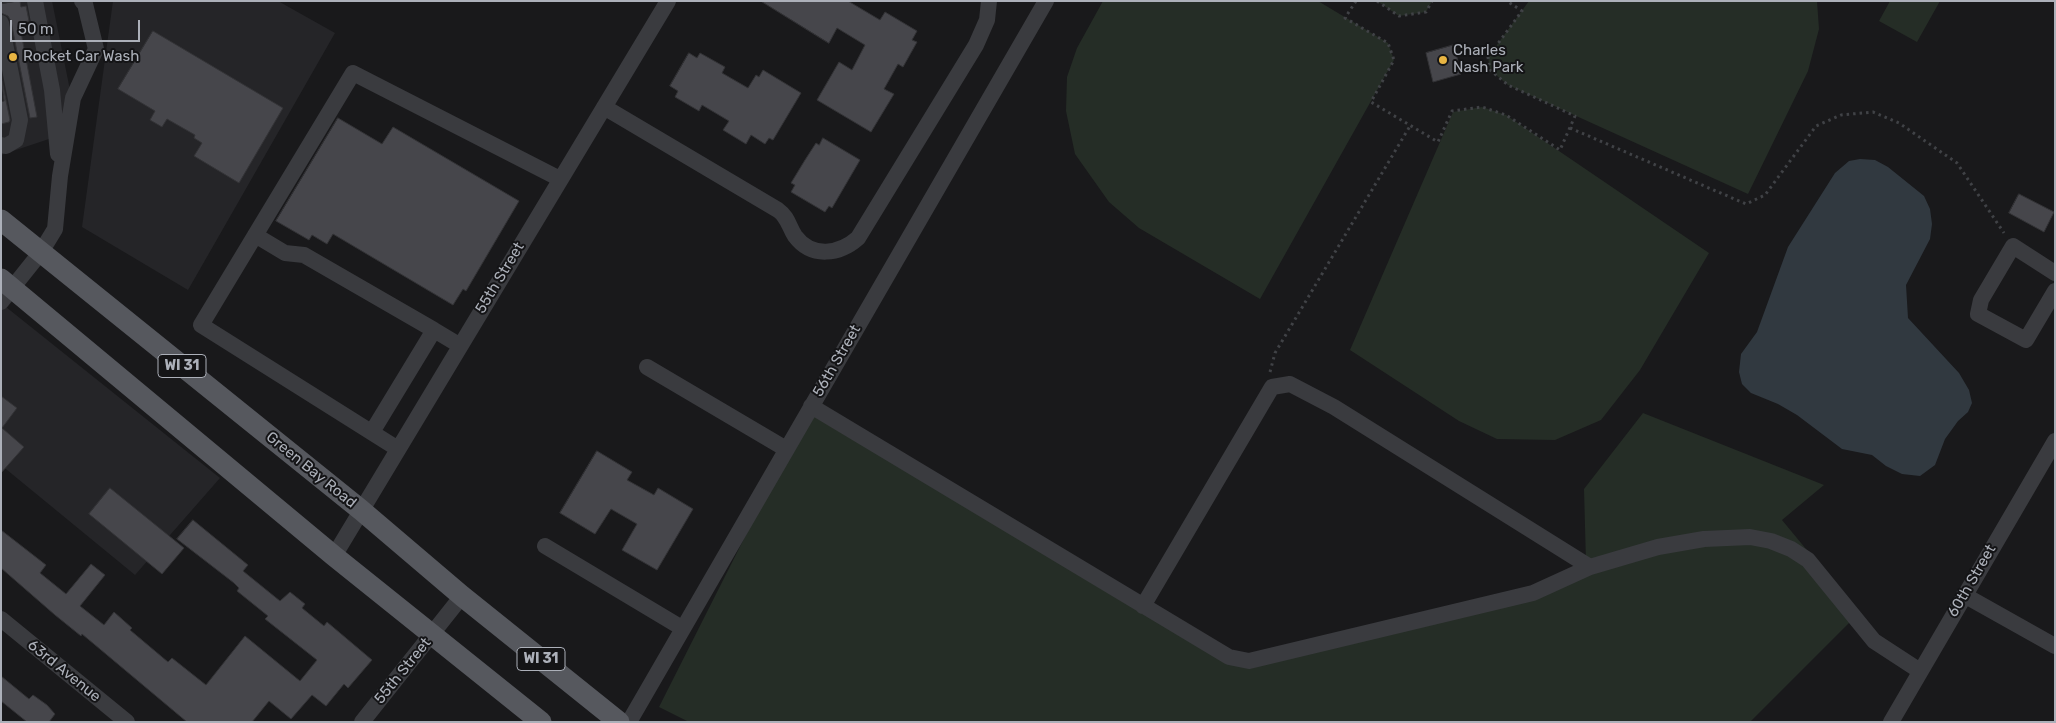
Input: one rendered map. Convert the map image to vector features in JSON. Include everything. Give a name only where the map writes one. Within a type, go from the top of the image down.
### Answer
[{"type":"main road","name":"Green Bay Road","points":[[2,221],[361,510],[462,596],[619,722]]},
{"type":"main road","points":[[5,289],[432,636],[541,722]]},
{"type":"street","points":[[35,1],[52,90],[60,176]]},
{"type":"street","points":[[5,289],[41,252],[54,229],[60,176],[73,98],[96,49],[85,4],[82,1]]},
{"type":"street","name":"55th Street","points":[[334,556],[459,345],[668,1]]},
{"type":"street","points":[[604,107],[778,210],[788,221],[796,236],[808,248],[825,253],[838,251],[858,238],[976,45],[987,20],[989,1]]},
{"type":"street","name":"56th Street","points":[[629,722],[1046,1]]},
{"type":"street","points":[[1,23],[20,120],[16,140],[6,146],[1,145]]},
{"type":"street","points":[[398,449],[201,325],[255,235],[353,73],[560,180]]},
{"type":"street","points":[[255,235],[285,253],[304,255],[459,345]]},
{"type":"street","points":[[2055,273],[2013,246],[1981,300],[1978,314],[2026,340],[2055,291]]},
{"type":"street","points":[[372,432],[434,330]]},
{"type":"street","points":[[646,367],[786,449]]},
{"type":"street","points":[[1143,606],[1272,387],[1290,384],[1334,407],[1590,567]]},
{"type":"street","points":[[811,406],[1229,657],[1249,661],[1534,593],[1590,567],[1658,547],[1704,539],[1750,537],[1772,541],[1791,549],[1808,560],[1874,641],[1920,671]]},
{"type":"street","name":"60th Street","points":[[1891,722],[2055,441]]},
{"type":"street","points":[[545,546],[682,628]]},
{"type":"street","points":[[1964,595],[2055,646]]},
{"type":"street","name":"55th Street","points":[[362,722],[462,596]]},
{"type":"street","name":"63rd Avenue","points":[[1,619],[127,722]]},
{"type":"path","points":[[1356,1],[1345,18],[1388,43],[1394,60],[1371,102],[1438,142],[1452,111],[1482,106],[1506,115],[1560,150],[1575,116],[1508,85],[1490,70],[1488,57],[1522,11],[1506,1]]},
{"type":"path","points":[[1377,1],[1399,16],[1426,12],[1432,1]]},
{"type":"path","points":[[1570,128],[1746,204],[1764,195],[1816,126],[1841,115],[1873,112],[1899,123],[1957,163],[2013,246]]},
{"type":"path","points":[[1272,387],[1270,371],[1275,353],[1410,126]]},
{"type":"shaded area","points":[[1,1],[52,1],[70,90],[61,135],[1,155]]},
{"type":"shaded area","points":[[113,1],[278,1],[335,33],[188,290],[82,227]]},
{"type":"shaded area","points":[[1103,1],[1318,1],[1388,43],[1394,60],[1260,299],[1139,228],[1109,202],[1075,154],[1066,111],[1067,77],[1077,48]]},
{"type":"shaded area","points":[[1377,1],[1432,1],[1426,12],[1399,16]]},
{"type":"shaded area","points":[[1529,1],[1817,1],[1819,29],[1808,71],[1748,194],[1508,85],[1490,70],[1488,57]]},
{"type":"shaded area","points":[[1890,1],[1940,1],[1917,42],[1879,21]]},
{"type":"shaded area","points":[[1482,107],[1506,115],[1709,253],[1640,370],[1601,420],[1555,440],[1497,439],[1459,421],[1350,350],[1453,112]]},
{"type":"shaded area","points":[[1860,159],[1875,160],[1888,167],[1924,196],[1930,209],[1932,224],[1930,239],[1906,285],[1908,318],[1959,373],[1969,390],[1972,403],[1968,412],[1958,421],[1945,439],[1935,465],[1920,476],[1902,474],[1886,466],[1872,455],[1842,449],[1797,415],[1778,404],[1751,393],[1742,384],[1739,372],[1741,354],[1757,332],[1788,247],[1835,173],[1849,161]]},
{"type":"shaded area","points":[[1,303],[220,478],[135,575],[1,465]]},
{"type":"shaded area","points":[[811,406],[1249,661],[1533,593],[1586,563],[1584,489],[1643,413],[1824,485],[1782,520],[1859,613],[1750,722],[689,722],[659,707]]},
{"type":"building","points":[[20,1],[21,7],[26,6],[29,21],[23,22],[24,26],[20,27],[37,117],[30,118],[11,21],[8,16],[1,13],[1,4]]},
{"type":"building","points":[[761,1],[848,1],[880,20],[885,12],[917,31],[912,40],[917,42],[903,67],[898,64],[884,89],[894,94],[871,132],[817,100],[839,62],[852,70],[865,45],[837,28],[829,43]]},
{"type":"building","points":[[153,31],[283,108],[239,183],[194,156],[202,143],[194,138],[195,135],[167,119],[162,127],[150,120],[155,111],[118,89]]},
{"type":"building","points":[[1454,45],[1461,74],[1433,82],[1426,53]]},
{"type":"building","points":[[689,53],[697,58],[700,53],[725,67],[722,73],[748,88],[756,75],[759,77],[763,70],[801,93],[773,140],[769,138],[765,144],[751,135],[746,144],[723,130],[729,121],[702,105],[699,111],[675,97],[678,91],[670,86]]},
{"type":"building","points":[[1,76],[10,120],[1,124],[1,102],[4,101]]},
{"type":"building","points":[[338,118],[382,144],[393,127],[519,201],[466,291],[463,289],[453,305],[333,234],[327,244],[312,235],[309,240],[276,221]]},
{"type":"building","points":[[823,138],[860,160],[832,208],[829,206],[825,212],[791,192],[795,185],[791,183],[816,143],[819,145]]},
{"type":"building","points":[[2019,194],[2054,212],[2044,232],[2009,213]]},
{"type":"building","points":[[1,396],[17,408],[2,428],[24,447],[1,473]]},
{"type":"building","points":[[597,451],[632,472],[627,480],[654,495],[658,488],[693,509],[657,570],[622,550],[637,524],[611,509],[595,534],[560,513]]},
{"type":"building","points":[[110,488],[184,548],[162,574],[89,514]]},
{"type":"building","points":[[193,520],[248,565],[243,571],[280,601],[290,592],[305,604],[302,608],[324,626],[327,622],[372,660],[348,688],[344,684],[326,706],[312,695],[291,719],[269,701],[252,722],[187,722],[82,634],[81,636],[55,615],[1,568],[1,530],[46,565],[40,573],[66,594],[91,564],[105,575],[80,606],[104,625],[114,612],[132,628],[130,630],[168,662],[172,658],[206,685],[245,636],[300,681],[317,660],[265,619],[268,616],[237,591],[239,588],[234,583],[177,539]]},
{"type":"building","points":[[1,676],[29,699],[33,695],[47,705],[55,714],[49,722],[27,722],[1,701]]},
{"type":"place","name":"Rocket Car Wash","points":[[13,57]]},
{"type":"place","name":"Charles Nash Park","points":[[1443,60]]}]
